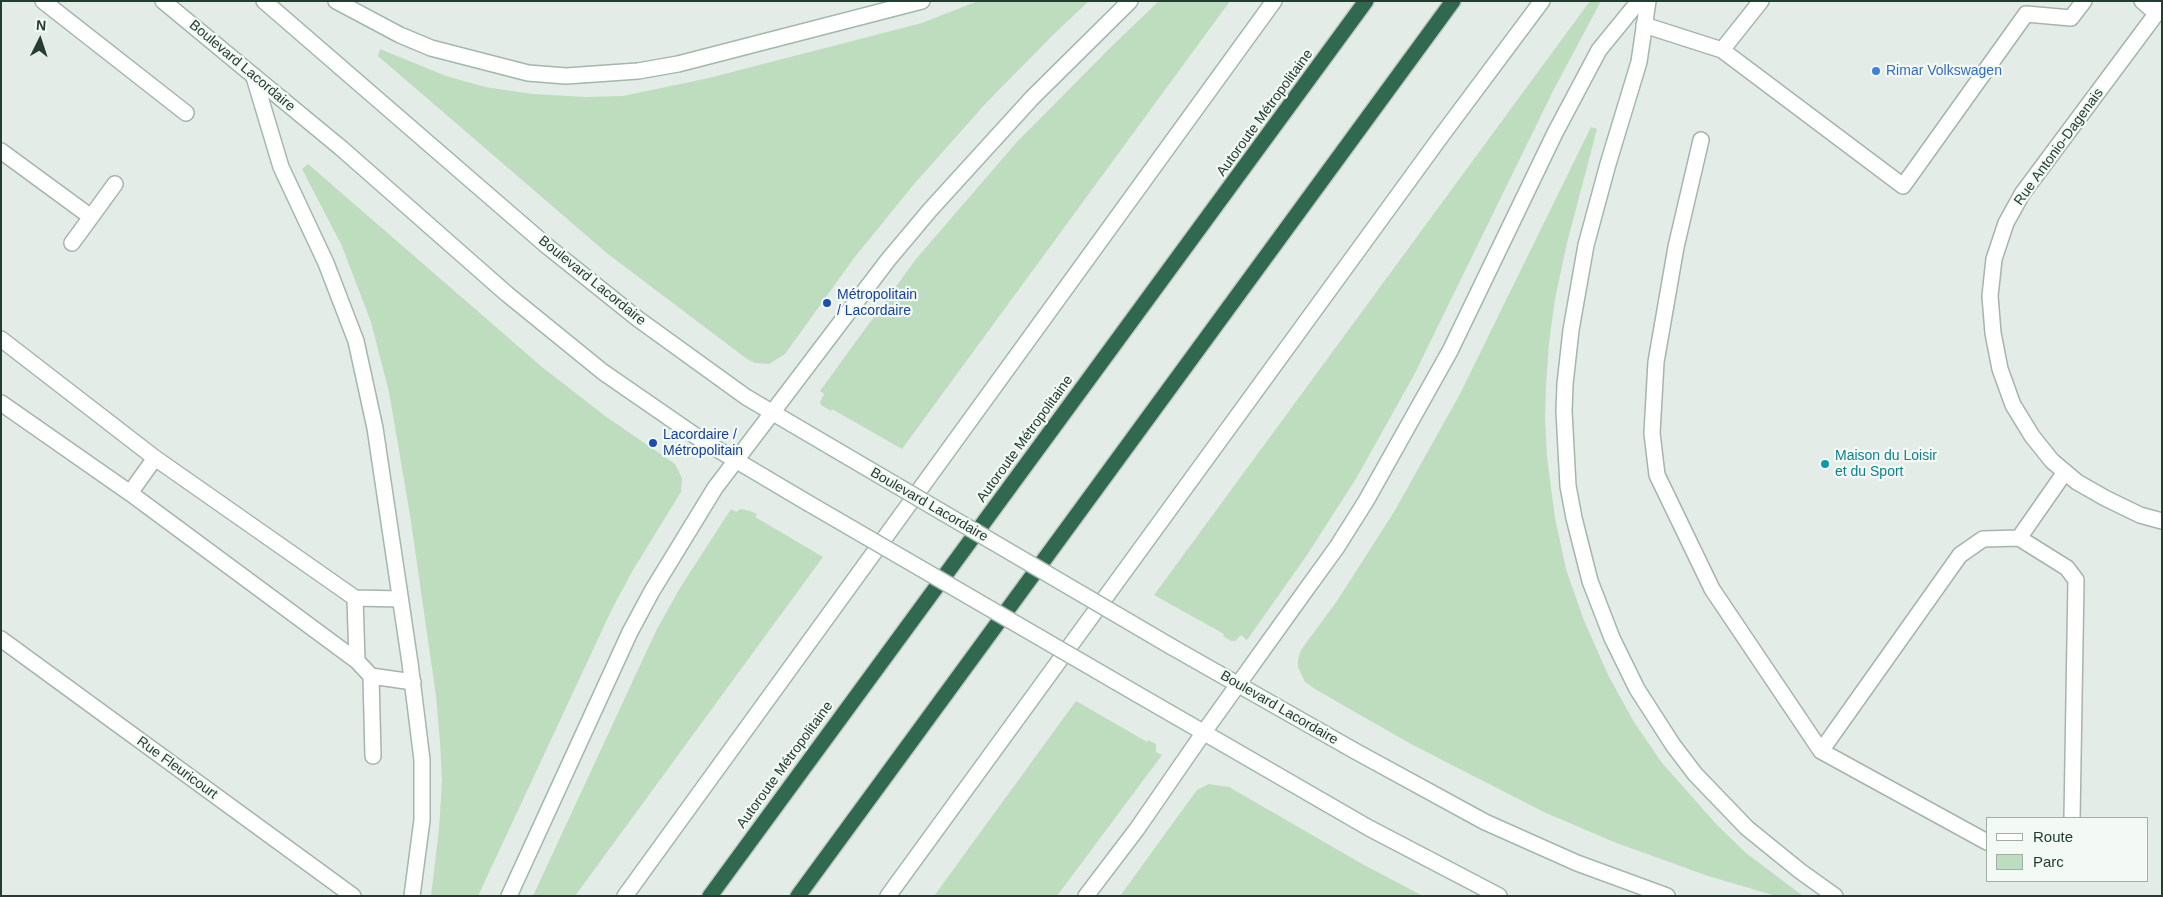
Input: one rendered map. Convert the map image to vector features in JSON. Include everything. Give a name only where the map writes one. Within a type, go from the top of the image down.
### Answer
[{"type":"highway","name":"Autoroute Métropolitaine","points":[[710,896],[1366,1]]},
{"type":"highway","points":[[798,896],[1452,1]]},
{"type":"main road","points":[[43,1],[186,113]]},
{"type":"main road","name":"Boulevard Lacordaire","points":[[163,1],[341,148],[507,294],[603,372],[672,422],[736,462],[1369,828],[1500,896]]},
{"type":"main road","name":"Boulevard Lacordaire","points":[[264,1],[589,280],[678,349],[771,413],[1355,752],[1485,822],[1577,863],[1666,896]]},
{"type":"main road","points":[[336,1],[400,35],[431,48],[528,73],[566,76],[638,71],[678,64],[922,1]]},
{"type":"main road","points":[[508,896],[630,632],[652,591],[715,488],[888,260],[960,175],[1032,98],[1130,1]]},
{"type":"main road","points":[[625,896],[1274,1]]},
{"type":"main road","points":[[888,896],[1442,135],[1542,1]]},
{"type":"main road","points":[[1086,896],[1137,829],[1337,547],[1366,500],[1450,351],[1551,142],[1599,50],[1639,1]]},
{"type":"main road","points":[[1648,1],[1638,62],[1586,245],[1571,330],[1564,411],[1568,486],[1574,518],[1590,581],[1612,638],[1637,689],[1673,745],[1695,774],[1747,828],[1800,871],[1835,896]]},
{"type":"main road","points":[[1722,50],[1761,1]]},
{"type":"main road","points":[[1644,25],[1722,50],[1903,186],[2026,14],[2071,18],[2084,1]]},
{"type":"main road","points":[[2142,1],[2159,9]]},
{"type":"main road","name":"Rue Antonio-Dagenais","points":[[2159,9],[2022,194],[2006,223],[1994,259],[1990,296],[1993,333],[2000,369],[2013,405],[2032,436],[2052,461],[2065,472],[2105,498],[2140,514],[2162,521]]},
{"type":"main road","points":[[254,77],[281,167],[326,263],[356,340],[375,428],[413,682],[421,752],[422,820],[412,896]]},
{"type":"main road","points":[[1701,140],[1676,247],[1656,362],[1652,433],[1657,474],[1712,589],[1821,751],[1986,841]]},
{"type":"main road","points":[[1,151],[91,217]]},
{"type":"main road","points":[[72,243],[115,184]]},
{"type":"main road","points":[[1,339],[155,458],[355,598],[400,599]]},
{"type":"main road","points":[[1,403],[130,493],[357,661],[371,676],[413,682]]},
{"type":"main road","points":[[130,493],[155,458]]},
{"type":"main road","points":[[2019,538],[2065,472]]},
{"type":"main road","points":[[1821,751],[1960,555],[1983,539],[2019,538],[2068,568],[2076,580],[2072,817]]},
{"type":"main road","points":[[355,598],[357,661]]},
{"type":"main road","name":"Rue Fleuricourt","points":[[1,639],[353,896]]},
{"type":"main road","points":[[371,676],[373,756]]},
{"type":"green space","points":[[978,1],[1089,1],[986,103],[915,183],[854,258],[785,354],[769,364],[755,363],[747,359],[608,254],[378,56],[380,49],[446,76],[485,87],[532,94],[586,97],[623,96],[709,78],[922,23]]},
{"type":"green space","points":[[1159,1],[1230,1],[902,449],[832,409],[831,411],[821,405],[820,402],[824,394],[820,391],[916,259],[1016,143]]},
{"type":"green space","points":[[1590,1],[1601,1],[1553,91],[1414,375],[1357,477],[1307,555],[1247,640],[1241,635],[1235,641],[1231,641],[1223,636],[1224,634],[1154,595]]},
{"type":"green space","points":[[1591,127],[1597,129],[1567,243],[1555,299],[1546,385],[1547,457],[1555,518],[1566,569],[1583,618],[1608,675],[1634,722],[1662,763],[1717,825],[1746,853],[1803,896],[1776,896],[1708,876],[1614,842],[1544,812],[1411,744],[1315,689],[1305,682],[1298,667],[1301,650],[1337,601],[1394,512],[1460,394]]},
{"type":"green space","points":[[308,164],[542,367],[605,416],[675,464],[682,478],[681,492],[633,570],[612,609],[478,896],[431,896],[439,829],[442,781],[440,741],[436,696],[410,515],[389,392],[371,322],[342,246],[302,169]]},
{"type":"green space","points":[[731,509],[737,512],[740,509],[757,514],[755,517],[823,557],[575,896],[533,896],[656,631],[680,588]]},
{"type":"green space","points":[[1076,701],[1147,742],[1148,740],[1156,744],[1156,752],[1162,755],[1057,896],[934,896]]},
{"type":"green space","points":[[1209,784],[1229,787],[1364,865],[1423,896],[1120,896],[1197,790]]},
{"type":"place","name":"Rimar Volkswagen","points":[[1876,71]]},
{"type":"place","name":"Métropolitain / Lacordaire","points":[[827,303]]},
{"type":"place","name":"Lacordaire / Métropolitain","points":[[653,443]]},
{"type":"place","name":"Maison du Loisir et du Sport","points":[[1825,464]]}]
